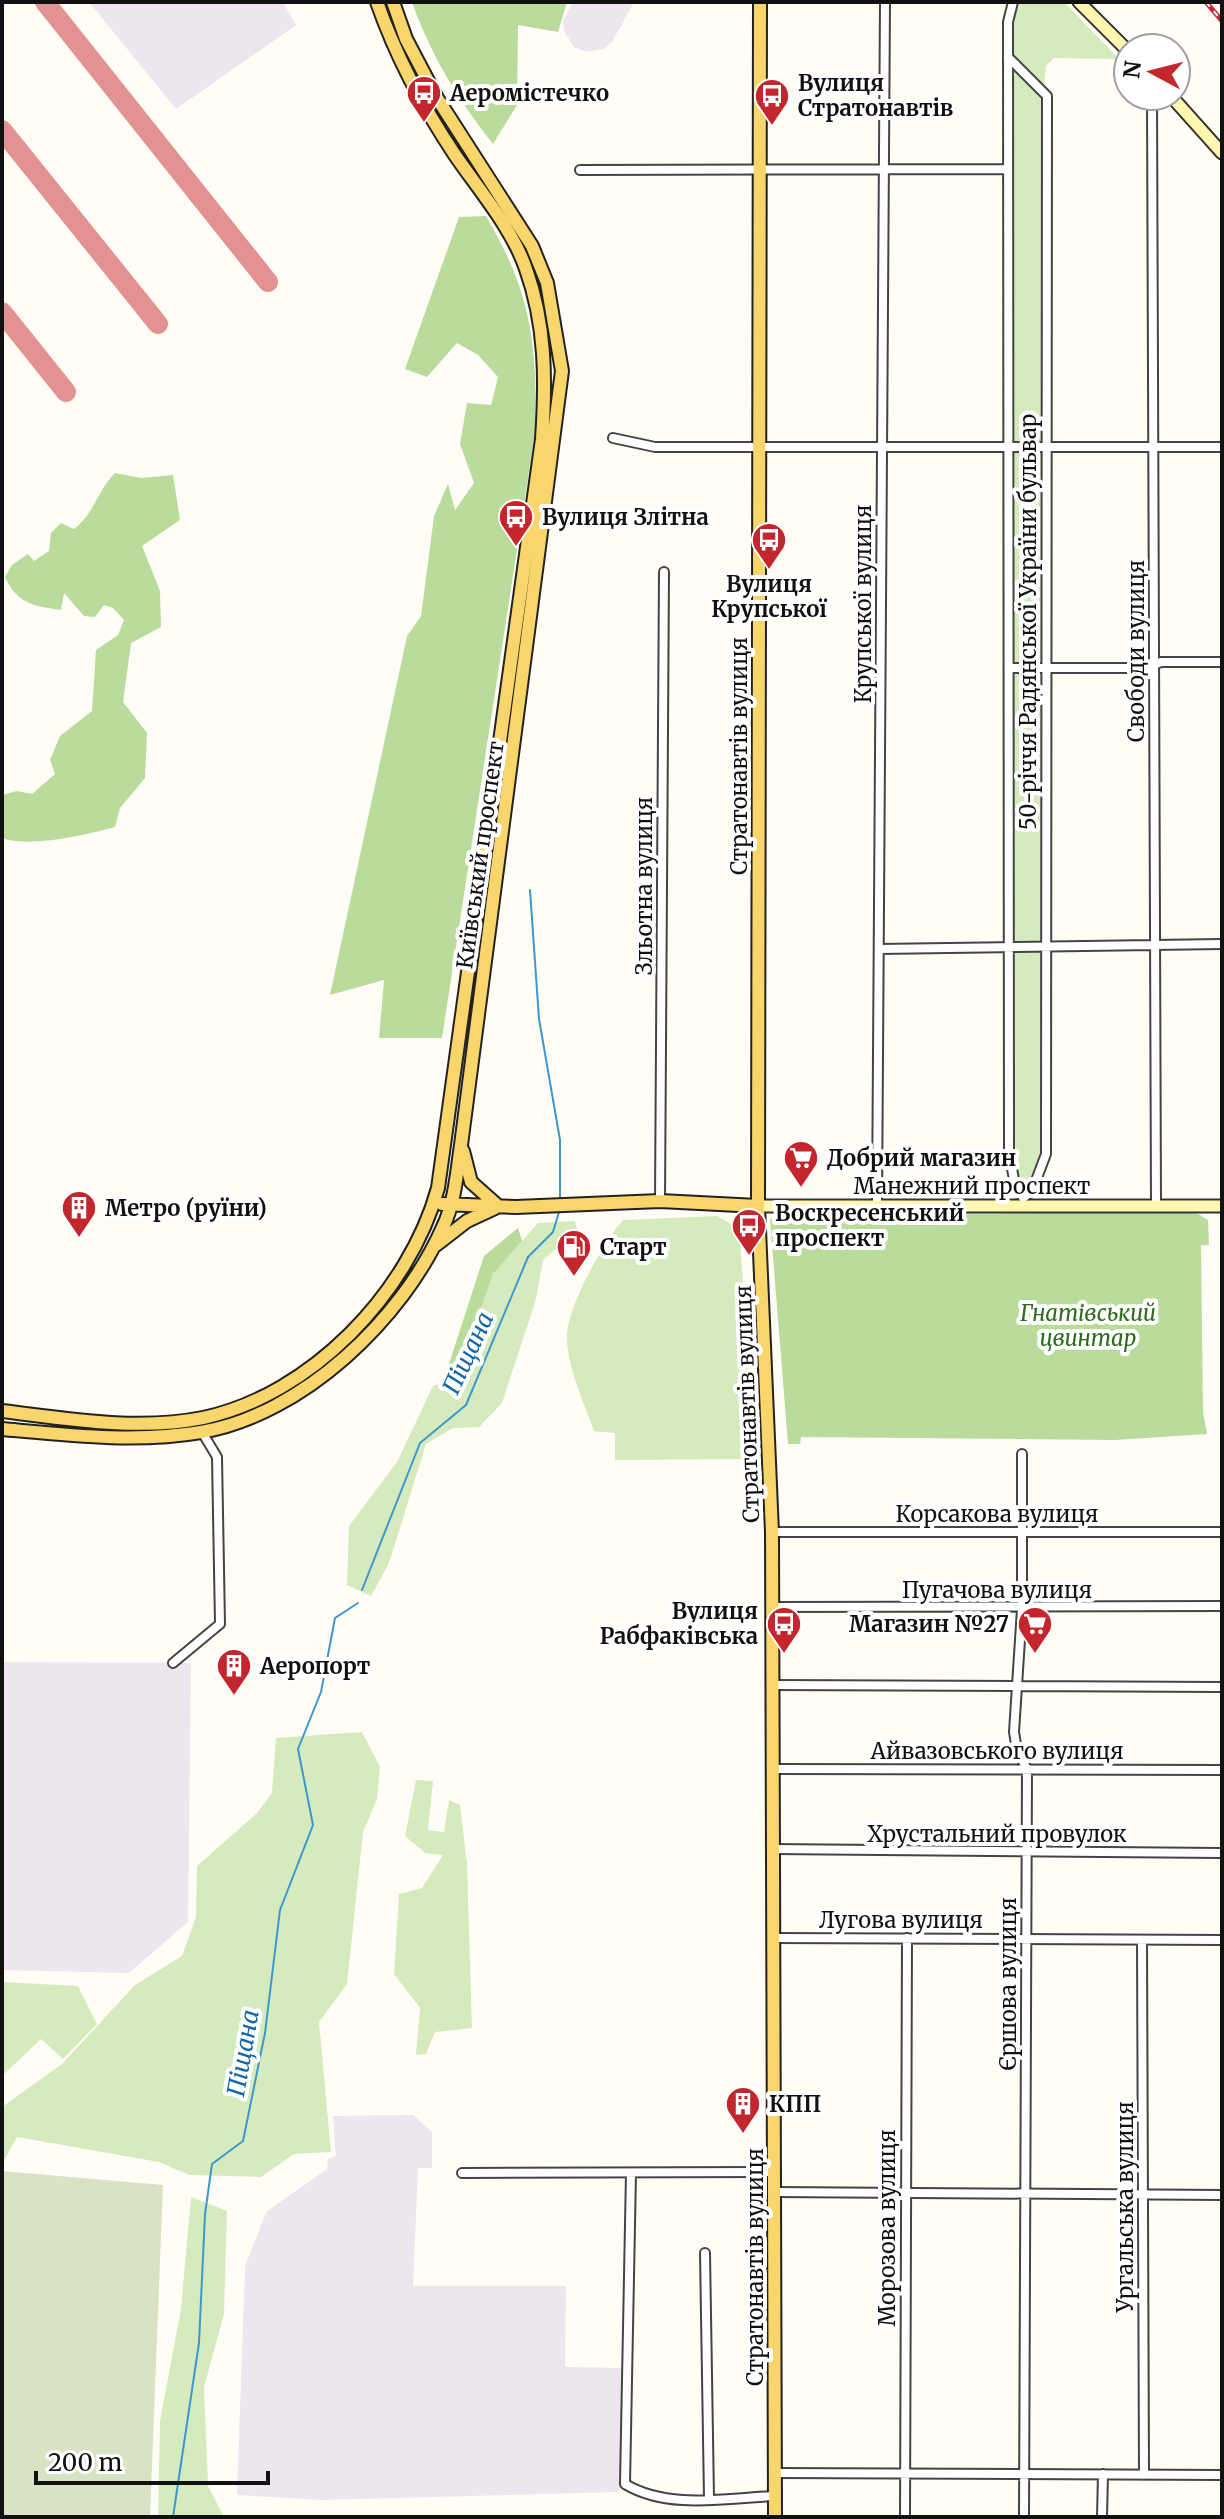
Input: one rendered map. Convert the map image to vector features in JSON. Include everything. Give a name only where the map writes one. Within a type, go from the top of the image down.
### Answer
[{"type":"main road","name":"Київський проспект","points":[[2,1411],[116,1424],[203,1418],[279,1389],[357,1328],[405,1263],[434,1202],[542,439],[546,380],[541,326],[526,267],[448,144],[391,44],[377,2]]},
{"type":"main road","name":"Київський проспект","points":[[2,1429],[113,1437],[202,1432],[246,1419],[290,1398],[366,1338],[394,1306],[444,1227],[461,1145],[562,371],[552,305],[541,267],[517,218],[437,98],[406,39],[393,2]]},
{"type":"main road","name":"Стратонавтів вулиця","points":[[760,2],[758,1206],[772,1532],[775,2517]]},
{"type":"main road","points":[[448,144],[462,135]]},
{"type":"main road","points":[[468,174],[479,160]]},
{"type":"main road","points":[[430,1250],[467,1221],[498,1206],[471,1182],[461,1145]]},
{"type":"main road","name":"Манежний проспект","points":[[434,1202],[498,1206],[660,1201],[758,1206]]},
{"type":"main road","points":[[380,1296],[394,1306]]},
{"type":"street","name":"Крупської вулиця","points":[[877,1205],[885,2]]},
{"type":"street","name":"50-річчя Радянської України бульвар","points":[[1008,57],[1047,96],[1046,1154],[1032,1191],[1023,1202],[1016,1190],[1009,1153],[1009,448],[1008,169],[1008,57],[1008,22],[1013,2]]},
{"type":"street","points":[[1079,2],[1112,35]]},
{"type":"street","name":"Свободи вулиця","points":[[1152,112],[1156,1206]]},
{"type":"street","points":[[1185,112],[1222,153]]},
{"type":"street","points":[[580,170],[1008,169]]},
{"type":"street","points":[[613,438],[655,447],[759,449],[1222,447]]},
{"type":"street","name":"Зльотна вулиця","points":[[660,1201],[664,572]]},
{"type":"street","points":[[1009,668],[1146,668],[1153,664],[1222,662]]},
{"type":"street","points":[[879,949],[1009,949],[1046,944],[1222,944]]},
{"type":"street","name":"Манежний проспект","points":[[758,1206],[1023,1202],[1222,1206]]},
{"type":"street","points":[[173,1663],[220,1624],[217,1457],[202,1432]]},
{"type":"street","name":"Єршова вулиця","points":[[1022,1454],[1022,1609],[1014,1732],[1017,1750],[1027,1769],[1024,2517]]},
{"type":"street","name":"Корсакова вулиця","points":[[772,1532],[1222,1532]]},
{"type":"street","name":"Пугачова вулиця","points":[[772,1607],[1022,1609],[1222,1606]]},
{"type":"street","points":[[772,1685],[1222,1687]]},
{"type":"street","name":"Айвазовського вулиця","points":[[773,1769],[1222,1770]]},
{"type":"street","name":"Хрустальний провулок","points":[[771,1849],[1222,1853]]},
{"type":"street","name":"Лугова вулиця","points":[[772,1938],[1222,1940]]},
{"type":"street","name":"Морозова вулиця","points":[[905,2517],[907,1938]]},
{"type":"street","name":"Ургальська вулиця","points":[[1142,1940],[1144,2475]]},
{"type":"street","points":[[462,2173],[774,2172]]},
{"type":"street","points":[[631,2173],[625,2484],[643,2495],[656,2497],[775,2496]]},
{"type":"street","points":[[774,2192],[1222,2195]]},
{"type":"street","points":[[705,2253],[709,2498]]},
{"type":"street","points":[[775,2473],[1222,2475]]},
{"type":"street","points":[[1102,2517],[1103,2474]]},
{"type":"shaded area","points":[[89,2],[283,2],[296,25],[176,109]]},
{"type":"shaded area","points":[[573,2],[634,2],[612,42],[603,49],[586,52],[574,47],[564,31],[563,21]]},
{"type":"shaded area","points":[[2,1662],[191,1663],[188,1922],[129,1973],[2,1970]]},
{"type":"shaded area","points":[[413,2115],[432,2132],[432,2168],[418,2168],[413,2286],[566,2286],[565,2367],[625,2368],[622,2478],[618,2492],[321,2500],[237,2495],[245,2266],[267,2211],[327,2169],[328,2159],[336,2156],[333,2116]]},
{"type":"green space","points":[[412,2],[567,2],[558,32],[518,25],[517,105],[493,144],[446,76]]},
{"type":"green space","points":[[1023,2],[1064,2],[1112,52],[1112,59],[1054,58],[1046,66],[1043,97],[1041,1153],[1030,1181],[1024,1183],[1018,1180],[1012,1152],[1012,23],[1015,9]]},
{"type":"green space","points":[[486,216],[513,269],[528,317],[535,367],[536,426],[442,1038],[379,1038],[384,980],[330,995],[407,636],[421,616],[434,516],[448,484],[455,510],[474,483],[460,444],[467,403],[491,405],[498,377],[478,355],[457,343],[427,377],[405,369],[459,217]]},
{"type":"green space","points":[[115,473],[141,478],[173,475],[180,520],[142,546],[160,591],[161,627],[131,643],[123,702],[147,733],[145,778],[120,808],[115,827],[42,841],[2,838],[2,795],[17,791],[32,794],[55,774],[50,760],[60,736],[92,711],[96,650],[118,635],[124,620],[113,608],[104,605],[95,617],[84,616],[64,593],[61,610],[35,605],[15,593],[5,577],[12,565],[28,554],[34,561],[49,551],[51,533],[61,523],[74,529],[81,523]]},
{"type":"green space","name":"Гнатівський цвинтар","points":[[1195,1212],[1208,1220],[1209,1245],[1201,1245],[1203,1412],[1207,1434],[1115,1440],[801,1437],[800,1444],[788,1444],[770,1219],[781,1215]]},
{"type":"green space","points":[[717,1216],[739,1228],[750,1381],[751,1459],[615,1460],[615,1433],[594,1431],[570,1360],[567,1336],[573,1308],[606,1243],[623,1220]]},
{"type":"green space","points":[[575,1221],[577,1230],[543,1260],[536,1299],[502,1403],[479,1427],[453,1428],[426,1444],[389,1563],[371,1596],[347,1585],[349,1526],[397,1462],[433,1386],[457,1378],[493,1274],[538,1223]]},
{"type":"green space","points":[[518,1228],[522,1241],[493,1274],[457,1378],[446,1373],[484,1256]]},
{"type":"green space","points":[[362,1732],[380,1767],[377,1799],[363,1832],[347,1984],[319,2022],[331,2152],[294,2154],[261,2177],[189,2175],[159,2162],[17,2137],[2,2164],[2,2107],[62,2064],[135,1985],[182,1956],[196,1917],[197,1866],[257,1813],[272,1793],[276,1738]]},
{"type":"green space","points":[[416,1780],[433,1781],[428,1830],[444,1832],[449,1800],[460,1805],[467,1864],[472,2028],[435,2032],[426,2054],[416,2055],[420,2008],[394,1974],[399,1894],[422,1888],[443,1855],[425,1853],[405,1836]]},
{"type":"green space","points":[[2,1982],[78,1986],[97,2024],[63,2059],[41,2039],[2,2076]]},
{"type":"green space","points":[[2,2171],[163,2185],[150,2517],[2,2517]]},
{"type":"green space","points":[[191,2197],[227,2211],[224,2314],[204,2387],[208,2486],[224,2517],[158,2517],[160,2421],[181,2309]]},
{"type":"waterway","name":"Піщана","points":[[530,890],[539,1019],[560,1140],[560,1198]]},
{"type":"waterway","name":"Піщана","points":[[362,1590],[420,1443],[466,1405],[528,1257],[553,1232],[559,1212]]},
{"type":"waterway","name":"Піщана","points":[[173,2517],[199,2343],[205,2214],[212,2164],[243,2141],[265,2033],[280,1910],[313,1825],[298,1749],[321,1692],[335,1618],[358,1603]]},
{"type":"taxiway","points":[[45,2],[268,282]]},
{"type":"taxiway","points":[[2,130],[158,324]]},
{"type":"taxiway","points":[[2,312],[66,392]]},
{"type":"railway","points":[[1206,2],[1222,21]]},
{"type":"place","name":"Аеромістечко","points":[[424,124]]},
{"type":"place","name":"Вулиця Стратонавтів","points":[[772,127]]},
{"type":"place","name":"Вулиця Злітна","points":[[516,548]]},
{"type":"place","name":"Вулиця Крупської","points":[[769,571]]},
{"type":"place","name":"Добрий магазин","points":[[801,1189]]},
{"type":"place","name":"Метро (руїни)","points":[[79,1239]]},
{"type":"place","name":"Воскресенський проспект","points":[[749,1257]]},
{"type":"place","name":"Старт","points":[[574,1278]]},
{"type":"place","name":"Вулиця Рабфаківська","points":[[784,1655]]},
{"type":"place","name":"Магазин №27","points":[[1035,1655]]},
{"type":"place","name":"Аеропорт","points":[[234,1697]]},
{"type":"place","name":"КПП","points":[[743,2135]]}]
